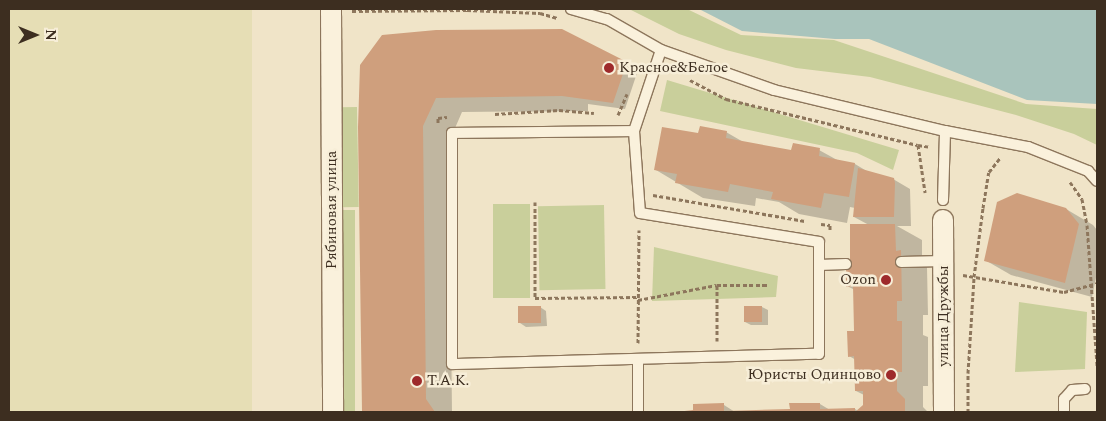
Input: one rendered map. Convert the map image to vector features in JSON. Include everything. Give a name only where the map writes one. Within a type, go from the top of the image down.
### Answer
[{"type":"street","name":"Рябиновая улица","points":[[331,9],[333,412]]},
{"type":"street","name":"улица Дружбы","points":[[943,210],[944,412]]},
{"type":"lane","points":[[571,9],[607,19],[661,50],[774,90],[945,131],[1028,148],[1088,171],[1097,181]]},
{"type":"lane","points":[[634,131],[452,133],[452,364],[819,354],[824,265],[819,242],[640,213],[634,131],[661,50]]},
{"type":"lane","points":[[943,210],[945,131]]},
{"type":"lane","points":[[901,262],[943,266]]},
{"type":"lane","points":[[824,265],[846,264]]},
{"type":"lane","points":[[638,359],[638,412]]},
{"type":"lane","points":[[1064,412],[1064,399],[1072,390],[1085,389]]},
{"type":"path","points":[[609,114],[619,115],[629,89]]},
{"type":"path","points":[[494,114],[559,110],[599,114]]},
{"type":"path","points":[[438,127],[438,118],[457,116]]},
{"type":"path","points":[[968,412],[968,373],[974,277],[989,172],[1002,156],[1000,142]]},
{"type":"path","points":[[1066,176],[1082,199],[1092,285],[1097,366]]},
{"type":"path","points":[[638,359],[640,213],[650,194],[830,225],[824,265]]},
{"type":"path","points":[[535,202],[535,298],[638,298],[717,285],[768,285]]},
{"type":"path","points":[[943,266],[974,277],[1064,292],[1097,283]]},
{"type":"path","points":[[717,285],[717,357]]},
{"type":"shaded area","points":[[9,9],[252,9],[252,412],[9,412]]},
{"type":"green space","points":[[629,9],[687,9],[741,35],[834,40],[1026,104],[1097,109],[1097,145],[1074,134],[1016,115],[870,77],[796,68],[726,50],[679,34]]},
{"type":"green space","points":[[667,80],[899,150],[893,170],[857,153],[660,111]]},
{"type":"green space","points":[[341,107],[357,107],[359,207],[343,207]]},
{"type":"green space","points":[[493,204],[530,204],[530,298],[493,298]]},
{"type":"green space","points":[[604,205],[605,289],[539,290],[538,206]]},
{"type":"green space","points":[[339,210],[355,210],[355,412],[339,412]]},
{"type":"green space","points":[[654,247],[778,276],[776,297],[652,301]]},
{"type":"green space","points":[[1019,302],[1087,312],[1085,369],[1015,372]]},
{"type":"water","points":[[699,9],[1097,9],[1097,104],[1027,100],[869,39],[835,39],[742,31]]},
{"type":"building","points":[[562,29],[627,62],[613,103],[562,96],[436,98],[423,126],[426,399],[435,412],[362,412],[358,127],[360,65],[382,35],[436,30]]},
{"type":"building","points":[[700,126],[727,131],[726,138],[791,150],[793,143],[820,148],[819,156],[855,163],[849,197],[824,193],[821,208],[771,199],[773,192],[730,184],[728,192],[675,183],[677,174],[654,170],[662,127],[698,133]]},
{"type":"building","points":[[858,168],[894,178],[894,217],[853,217]]},
{"type":"building","points":[[1017,193],[1066,208],[1079,224],[1065,283],[984,261],[997,202]]},
{"type":"building","points":[[850,224],[895,224],[896,251],[901,250],[902,301],[897,301],[897,321],[902,321],[902,372],[897,372],[897,391],[905,399],[905,412],[855,412],[863,405],[863,391],[855,391],[854,356],[848,357],[847,331],[854,331],[853,286],[846,287],[846,261],[850,261]]},
{"type":"building","points":[[518,306],[541,306],[541,323],[518,323]]},
{"type":"building","points":[[744,306],[762,306],[762,322],[744,322]]},
{"type":"building","points":[[724,403],[724,411],[790,409],[789,403],[820,403],[820,409],[855,408],[855,412],[676,412],[693,410],[693,404]]},
{"type":"place","name":"Красное&Белое","points":[[609,68]]},
{"type":"place","name":"Ozon","points":[[886,280]]},
{"type":"place","name":"Юристы Одинцово","points":[[891,375]]},
{"type":"place","name":"Т.А.К.","points":[[417,381]]}]
